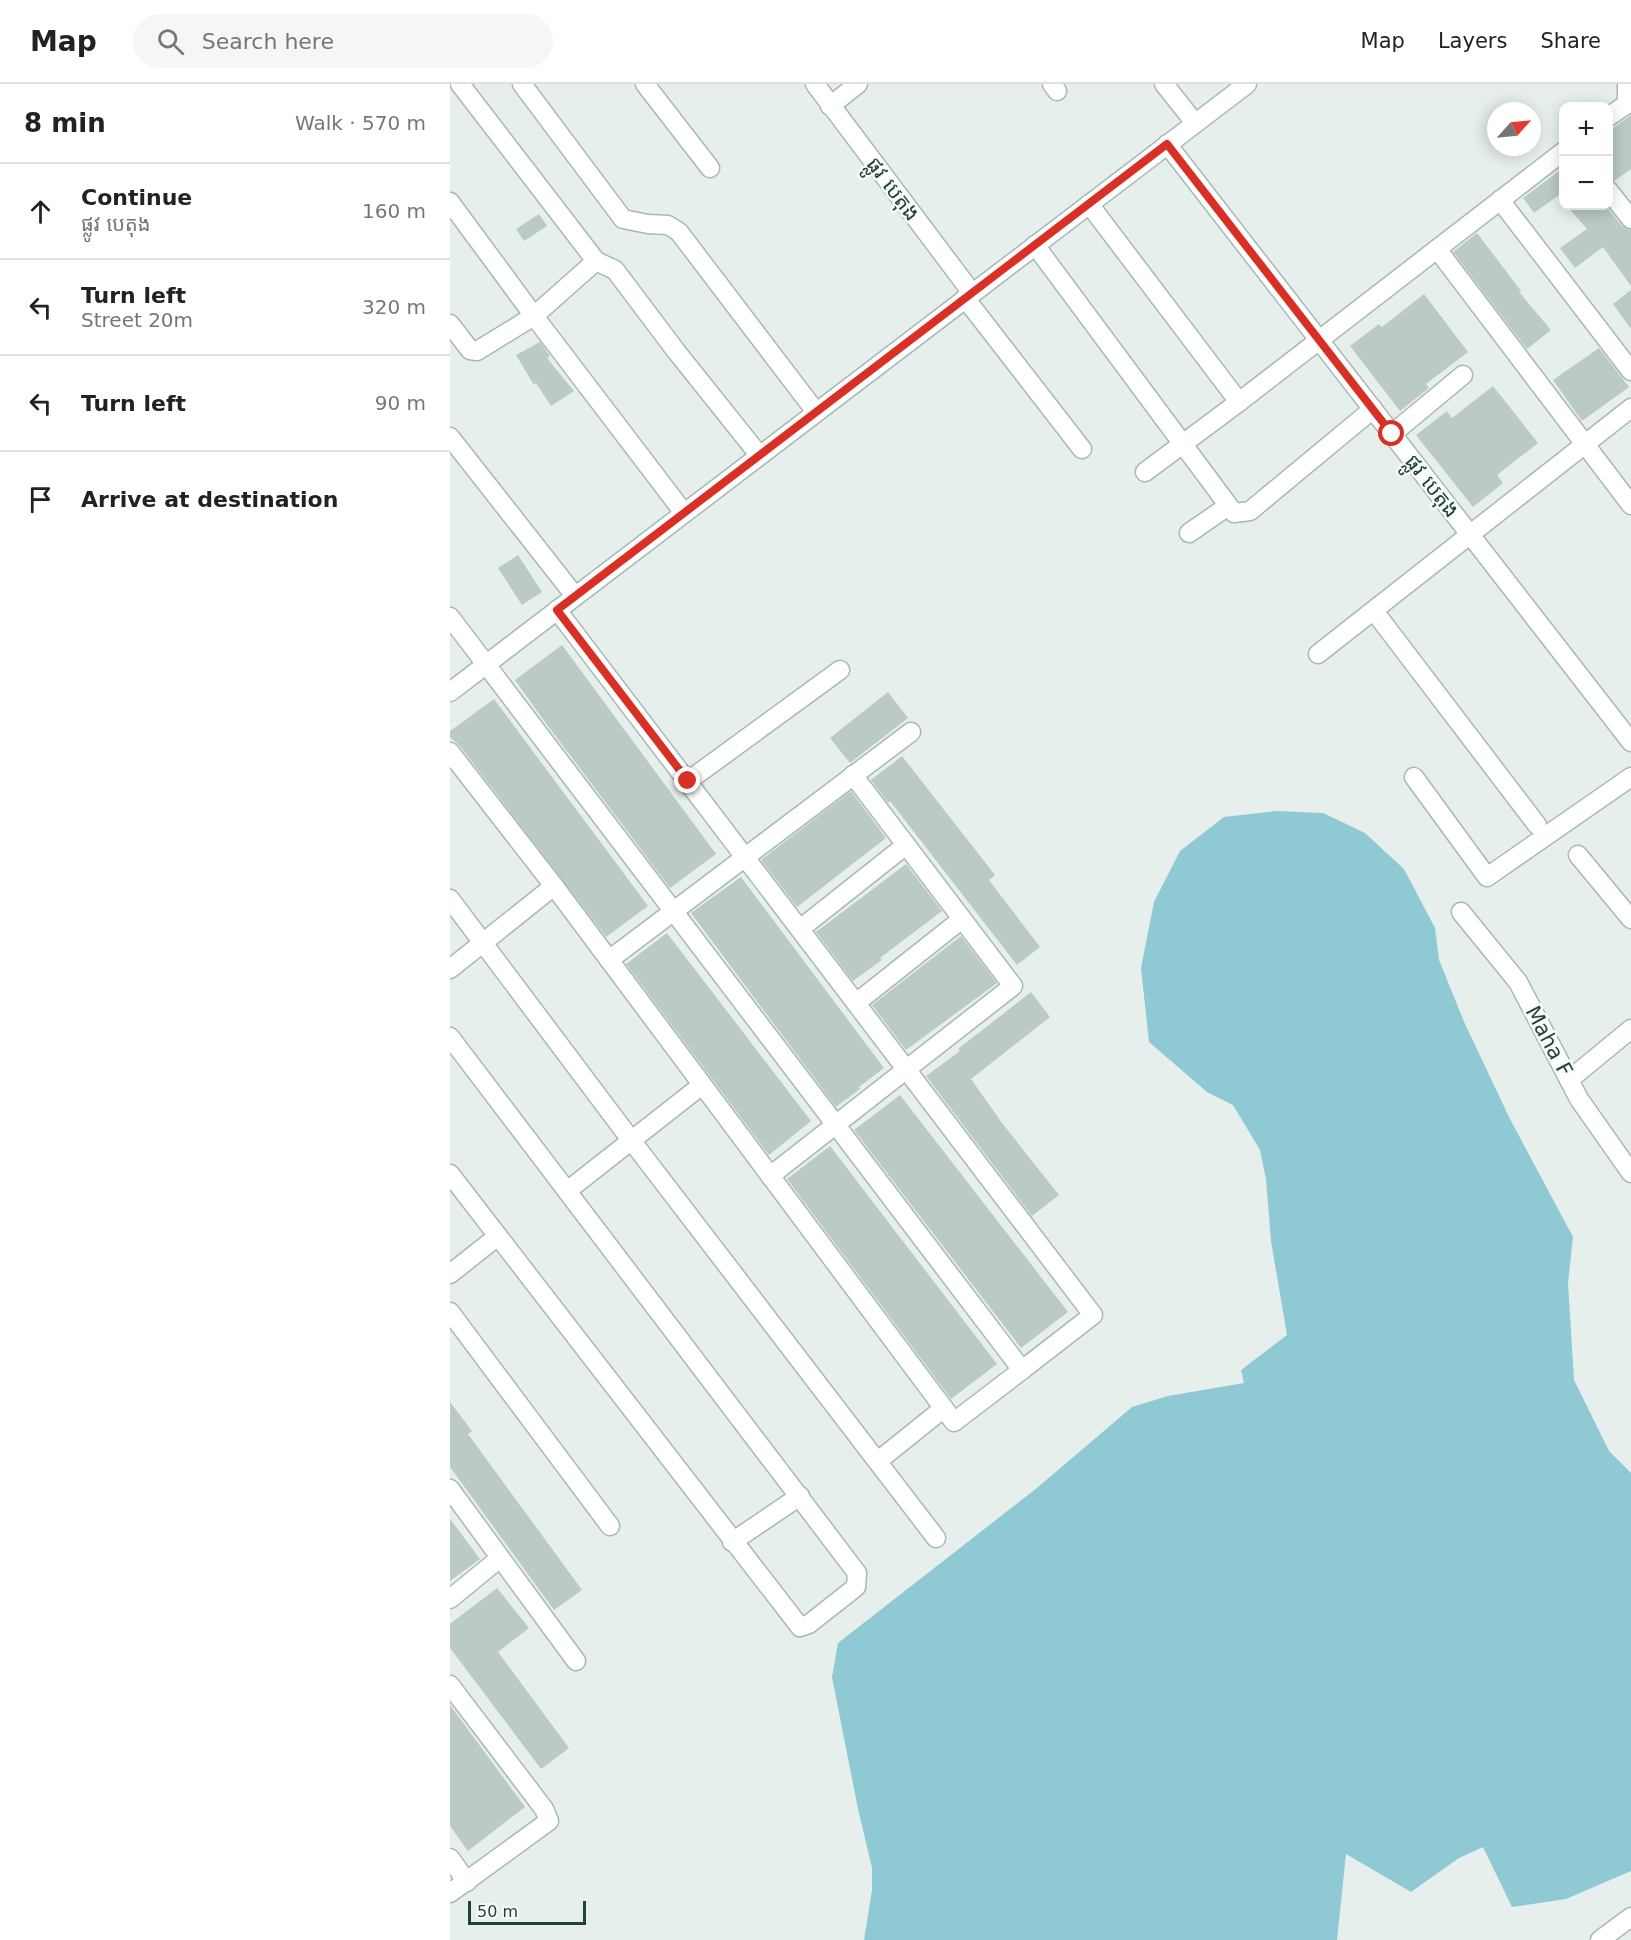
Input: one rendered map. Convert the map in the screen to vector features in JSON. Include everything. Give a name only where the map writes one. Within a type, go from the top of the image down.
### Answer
[{"type":"street","points":[[460,84],[596,261],[615,270],[676,351],[759,454]]},
{"type":"street","points":[[522,84],[623,219],[668,225],[679,232],[816,412]]},
{"type":"street","points":[[645,84],[710,168]]},
{"type":"street","name":"ផ្លូវ បេតុង","points":[[815,84],[1083,448]]},
{"type":"street","points":[[830,106],[858,84]]},
{"type":"street","points":[[1164,84],[1195,123]]},
{"type":"street","points":[[450,692],[759,454],[1247,84]]},
{"type":"street","points":[[1613,114],[1629,106],[1627,84]]},
{"type":"street","name":"ផ្លូវ បេតុង","points":[[1167,144],[1631,742]]},
{"type":"street","points":[[1145,472],[1559,154]]},
{"type":"street","points":[[1613,196],[1631,219]]},
{"type":"street","points":[[1500,200],[1631,371]]},
{"type":"street","points":[[450,202],[684,513]]},
{"type":"street","points":[[1089,204],[1239,402]]},
{"type":"street","points":[[1035,245],[1234,513],[1250,511],[1373,409]]},
{"type":"street","points":[[1437,249],[1631,505]]},
{"type":"street","points":[[450,324],[470,350],[477,351],[534,316],[596,261]]},
{"type":"street","points":[[1392,434],[1463,375]]},
{"type":"street","points":[[1318,654],[1631,408]]},
{"type":"street","points":[[450,437],[575,596]]},
{"type":"street","points":[[1189,533],[1228,506]]},
{"type":"street","points":[[450,752],[554,886],[954,1422],[1093,1315],[557,610]]},
{"type":"street","points":[[1374,611],[1537,825]]},
{"type":"street","points":[[450,617],[1022,1370]]},
{"type":"street","points":[[688,781],[840,670]]},
{"type":"street","points":[[609,960],[911,732]]},
{"type":"street","points":[[770,1176],[1013,986],[853,775]]},
{"type":"street","points":[[1414,777],[1487,877],[1631,777]]},
{"type":"street","points":[[800,929],[906,845]]},
{"type":"street","points":[[1578,855],[1631,919]]},
{"type":"street","points":[[450,969],[554,886]]},
{"type":"street","points":[[450,899],[631,1140],[936,1538]]},
{"type":"street","name":"Maha F","points":[[1461,912],[1518,982],[1579,1099],[1631,1173]]},
{"type":"street","points":[[856,1003],[962,919]]},
{"type":"street","points":[[1569,1080],[1631,1029]]},
{"type":"street","points":[[450,1037],[857,1573],[856,1587],[809,1624],[800,1627],[732,1542],[450,1174]]},
{"type":"street","points":[[567,1191],[702,1084]]},
{"type":"street","points":[[450,1274],[498,1236]]},
{"type":"street","points":[[450,1312],[610,1526]]},
{"type":"street","points":[[878,1461],[944,1408]]},
{"type":"street","points":[[450,1489],[576,1661]]},
{"type":"street","points":[[732,1542],[800,1496]]},
{"type":"street","points":[[450,1599],[500,1558]]},
{"type":"street","points":[[450,1685],[544,1809],[549,1821],[450,1893]]},
{"type":"street","points":[[450,1858],[467,1882]]},
{"type":"street","points":[[1600,1940],[1631,1917]]},
{"type":"water","points":[[1276,811],[1323,813],[1365,833],[1404,869],[1435,928],[1439,960],[1465,1024],[1510,1119],[1573,1237],[1568,1283],[1574,1380],[1609,1451],[1631,1473],[1631,1871],[1566,1899],[1512,1907],[1483,1847],[1459,1858],[1411,1892],[1346,1854],[1337,1940],[864,1940],[872,1890],[872,1868],[832,1677],[838,1643],[1037,1488],[1132,1407],[1168,1396],[1244,1383],[1241,1370],[1287,1335],[1271,1241],[1266,1179],[1260,1150],[1233,1105],[1207,1092],[1149,1042],[1141,968],[1154,902],[1180,851],[1224,817]]},
{"type":"building","points":[[1631,115],[1631,169],[1614,181],[1613,181],[1613,128]]},
{"type":"building","points":[[1559,171],[1559,195],[1534,213],[1523,198]]},
{"type":"building","points":[[1570,210],[1609,210],[1622,226],[1631,230],[1631,286],[1603,247],[1575,268],[1560,248],[1587,229]]},
{"type":"building","points":[[539,214],[547,226],[524,241],[516,229]]},
{"type":"building","points":[[1477,233],[1521,291],[1519,292],[1551,330],[1527,349],[1453,252]]},
{"type":"building","points":[[1631,290],[1631,329],[1613,304]]},
{"type":"building","points":[[1424,294],[1468,352],[1426,384],[1429,388],[1400,411],[1350,346],[1379,324],[1382,327]]},
{"type":"building","points":[[540,342],[550,356],[547,358],[574,391],[551,406],[536,383],[534,385],[516,355]]},
{"type":"building","points":[[1599,348],[1629,387],[1582,421],[1553,380]]},
{"type":"building","points":[[1493,386],[1538,443],[1497,475],[1503,483],[1473,507],[1416,435],[1447,411],[1452,418]]},
{"type":"building","points":[[518,555],[542,592],[522,605],[498,568]]},
{"type":"building","points":[[562,645],[716,854],[670,888],[515,680]]},
{"type":"building","points":[[888,692],[908,718],[850,763],[830,738]]},
{"type":"building","points":[[494,699],[648,906],[606,937],[459,745],[450,737],[450,731]]},
{"type":"building","points":[[902,756],[995,875],[989,880],[1040,947],[1017,965],[890,801],[888,803],[871,780]]},
{"type":"building","points":[[851,791],[886,838],[797,907],[761,860]]},
{"type":"building","points":[[906,864],[942,911],[853,981],[816,932]]},
{"type":"building","points":[[741,877],[884,1068],[836,1107],[691,913]]},
{"type":"building","points":[[667,933],[811,1121],[769,1155],[626,964]]},
{"type":"building","points":[[961,936],[997,983],[906,1050],[872,1005]]},
{"type":"building","points":[[1031,992],[1050,1017],[971,1079],[1002,1123],[1059,1195],[1032,1216],[926,1076]]},
{"type":"building","points":[[900,1095],[1068,1312],[1021,1348],[854,1130]]},
{"type":"building","points":[[830,1146],[997,1364],[951,1399],[787,1179]]},
{"type":"building","points":[[450,1402],[472,1431],[468,1434],[582,1590],[554,1610],[450,1467]]},
{"type":"building","points":[[450,1519],[480,1559],[450,1581]]},
{"type":"building","points":[[497,1588],[529,1628],[498,1652],[569,1748],[541,1769],[450,1648],[450,1624]]},
{"type":"building","points":[[450,1705],[525,1807],[468,1851],[450,1826]]},
{"type":"route","points":[[688,781],[557,610],[1167,144],[1392,434]]}]
